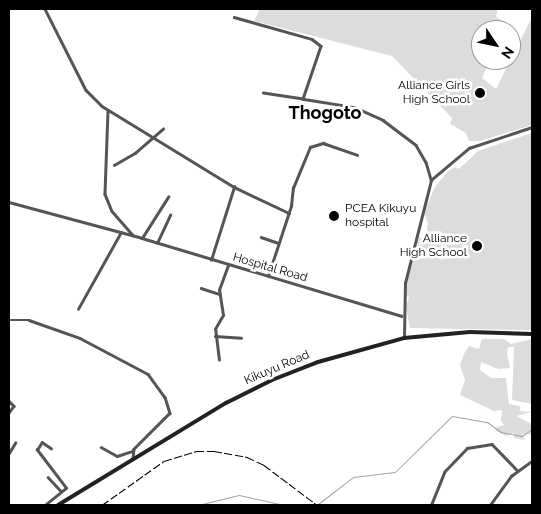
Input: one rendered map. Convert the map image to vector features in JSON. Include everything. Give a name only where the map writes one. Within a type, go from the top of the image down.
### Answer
[{"type":"main road","name":"Kikuyu Road","points":[[58,505],[226,404],[272,380],[340,354],[404,338],[470,332],[532,334]]},
{"type":"street","points":[[44,9],[86,90],[108,111],[234,187],[289,214]]},
{"type":"street","points":[[234,17],[320,43],[321,49],[303,99]]},
{"type":"street","points":[[263,93],[354,107],[383,120],[416,145],[426,162],[432,180]]},
{"type":"street","points":[[108,111],[105,194],[112,211],[134,236]]},
{"type":"street","points":[[404,338],[402,316],[408,265],[432,180],[469,148],[532,127]]},
{"type":"street","points":[[114,165],[136,153],[163,129]]},
{"type":"street","points":[[268,276],[289,214],[293,188],[312,145],[323,142],[357,155]]},
{"type":"street","points":[[211,260],[234,187]]},
{"type":"street","points":[[142,238],[168,197]]},
{"type":"street","name":"Hospital Road","points":[[9,202],[142,238],[402,316]]},
{"type":"street","points":[[157,243],[170,215]]},
{"type":"street","points":[[78,309],[121,232]]},
{"type":"street","points":[[262,237],[278,243]]},
{"type":"street","points":[[219,360],[215,336],[216,326],[223,315],[220,294],[228,265]]},
{"type":"street","points":[[201,288],[220,294]]},
{"type":"street","points":[[9,320],[25,319],[80,338],[148,374],[165,397],[170,413],[132,451],[114,456],[101,447]]},
{"type":"street","points":[[215,336],[241,338]]},
{"type":"street","points":[[9,401],[14,406],[9,413]]},
{"type":"street","points":[[44,505],[66,487],[37,450],[42,442],[51,448]]},
{"type":"street","points":[[9,453],[16,443]]},
{"type":"street","points":[[431,505],[444,472],[467,448],[492,444],[517,470]]},
{"type":"street","points":[[132,451],[134,460]]},
{"type":"street","points":[[490,505],[517,470],[532,461]]},
{"type":"street","points":[[48,477],[61,490]]},
{"type":"shaded area","name":"Alliance Girls High School","points":[[260,9],[498,9],[496,17],[501,20],[471,20],[471,70],[486,70],[482,78],[496,89],[506,70],[521,70],[521,39],[532,17],[532,125],[480,141],[469,141],[466,133],[450,124],[452,118],[392,56],[254,21]]},
{"type":"shaded area","name":"Alliance High School","points":[[532,133],[532,330],[410,328],[406,307],[409,297],[405,295],[407,281],[420,236],[423,242],[428,224],[424,212],[435,187],[448,171],[455,167],[459,169],[478,151]]},
{"type":"shaded area","points":[[482,339],[504,339],[511,344],[532,339],[532,404],[512,400],[514,347],[508,347],[507,353],[510,368],[498,369],[481,362],[480,370],[491,378],[506,378],[509,404],[520,406],[520,411],[532,412],[516,416],[532,424],[532,434],[522,434],[525,440],[514,438],[514,433],[507,436],[496,431],[497,427],[504,425],[501,421],[502,410],[494,411],[460,395],[465,380],[460,365],[464,354],[469,346],[479,349]]},
{"type":"waterway","points":[[318,504],[353,477],[395,472],[452,416],[487,422],[501,432],[522,436],[532,429]]},
{"type":"waterway","points":[[198,505],[239,495],[284,505]]},
{"type":"railway","points":[[102,505],[164,461],[196,451],[214,451],[247,457],[264,465],[317,505]]},
{"type":"place","name":"Alliance Girls High School","points":[[480,93]]},
{"type":"place","name":"PCEA Kikuyu hospital","points":[[334,216]]},
{"type":"place","name":"Alliance High School","points":[[477,246]]},
{"type":"district","name":"Thogoto","points":[[325,113]]}]
